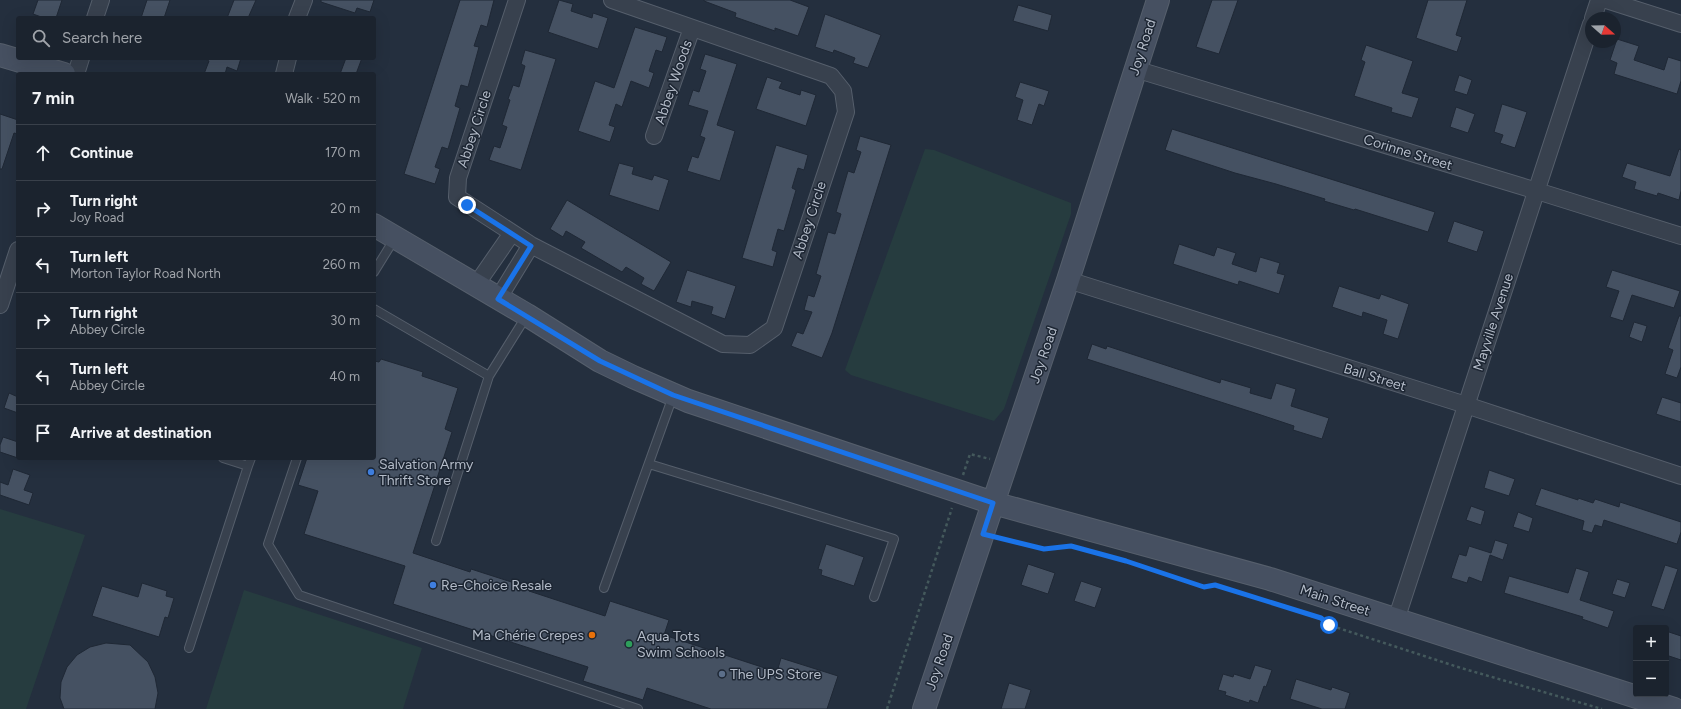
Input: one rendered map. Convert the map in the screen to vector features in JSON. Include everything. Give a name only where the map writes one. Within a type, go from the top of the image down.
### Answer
[{"type":"street","points":[[96,16],[102,0]]},
{"type":"street","points":[[298,16],[304,0]]},
{"type":"street","name":"Abbey Circle","points":[[517,0],[458,178],[457,198],[531,246],[723,344],[750,345],[774,328],[846,112],[842,91],[830,76],[612,0]]},
{"type":"street","name":"Joy Road","points":[[924,709],[1068,280],[1158,0]]},
{"type":"street","points":[[1595,12],[1599,0]]},
{"type":"street","points":[[1606,0],[1681,24]]},
{"type":"street","name":"Abbey Woods","points":[[654,136],[692,28]]},
{"type":"street","name":"Mayville Avenue","points":[[1396,620],[1585,43]]},
{"type":"street","points":[[0,55],[16,60]]},
{"type":"street","points":[[17,60],[57,72]]},
{"type":"street","points":[[77,72],[80,60]]},
{"type":"street","points":[[284,72],[288,60]]},
{"type":"street","name":"Corinne Street","points":[[1135,69],[1681,236]]},
{"type":"street","name":"Main Street","points":[[376,226],[527,315],[600,361],[673,395],[993,503],[1270,580],[1674,709]]},
{"type":"street","points":[[476,285],[512,233]]},
{"type":"street","points":[[498,299],[531,246]]},
{"type":"street","points":[[0,305],[16,256]]},
{"type":"street","name":"Ball Street","points":[[1068,280],[1466,405],[1681,476]]},
{"type":"lane","points":[[376,269],[395,238]]},
{"type":"lane","points":[[376,310],[489,376]]},
{"type":"lane","points":[[436,541],[489,376],[527,315]]},
{"type":"lane","points":[[604,588],[673,395]]},
{"type":"lane","points":[[189,648],[250,462],[236,460]]},
{"type":"lane","points":[[296,460],[268,544],[299,595],[638,709]]},
{"type":"lane","points":[[649,464],[894,540],[874,597]]},
{"type":"path","points":[[965,467],[970,454],[990,459]]},
{"type":"path","points":[[887,709],[952,508]]},
{"type":"path","points":[[983,534],[1044,549],[1071,546],[1126,561],[1204,587],[1215,585],[1321,618],[1329,625],[1461,668],[1594,705],[1602,709]]},
{"type":"green space","points":[[925,149],[934,150],[1071,203],[1071,214],[1004,409],[994,421],[851,375],[845,370]]},
{"type":"green space","points":[[0,509],[85,535],[26,709],[0,709]]},
{"type":"green space","points":[[244,590],[422,648],[403,709],[206,709]]},
{"type":"building","points":[[38,0],[62,0],[57,16],[38,16],[33,14]]},
{"type":"building","points":[[147,0],[170,0],[165,16],[142,16]]},
{"type":"building","points":[[234,0],[256,0],[249,16],[228,16]]},
{"type":"building","points":[[321,0],[374,0],[370,12],[357,8],[355,13],[321,2]]},
{"type":"building","points":[[460,0],[494,0],[487,27],[481,25],[474,46],[479,47],[468,87],[461,85],[455,106],[460,108],[448,149],[442,147],[435,167],[440,169],[435,184],[404,174]]},
{"type":"building","points":[[559,0],[573,4],[571,11],[592,18],[593,13],[608,18],[598,49],[548,32]]},
{"type":"building","points":[[704,0],[790,0],[809,7],[798,36],[775,28],[775,31],[735,17],[736,13]]},
{"type":"building","points":[[1212,0],[1238,0],[1219,54],[1196,47]]},
{"type":"building","points":[[1428,0],[1467,0],[1456,35],[1462,37],[1457,52],[1416,38]]},
{"type":"building","points":[[1018,5],[1052,15],[1048,31],[1013,21]]},
{"type":"building","points":[[825,14],[881,35],[868,68],[853,63],[855,58],[834,50],[833,53],[815,47]]},
{"type":"building","points":[[635,27],[667,37],[662,52],[656,50],[649,71],[654,73],[649,88],[631,81],[622,107],[616,104],[609,125],[615,127],[610,142],[578,131],[595,81],[614,88]]},
{"type":"building","points":[[1621,40],[1639,46],[1634,60],[1664,70],[1668,57],[1681,61],[1681,81],[1677,94],[1614,74],[1617,63],[1610,60],[1614,48],[1621,48]]},
{"type":"building","points":[[1366,45],[1413,61],[1402,93],[1419,98],[1412,118],[1391,112],[1392,108],[1354,96],[1365,62],[1361,60]]},
{"type":"building","points":[[525,50],[556,59],[521,170],[489,160],[494,146],[500,148],[507,127],[502,125],[510,100],[508,99],[513,85],[519,87],[525,66],[521,64]]},
{"type":"building","points":[[705,54],[737,64],[717,125],[735,131],[720,181],[687,171],[692,156],[698,158],[705,138],[700,136],[708,111],[688,105],[693,90],[699,92],[706,71],[700,69]]},
{"type":"building","points":[[207,60],[240,60],[237,71],[227,67],[226,72],[205,72],[209,61]]},
{"type":"building","points":[[345,60],[361,60],[357,72],[341,72]]},
{"type":"building","points":[[1459,75],[1472,80],[1467,95],[1454,91]]},
{"type":"building","points":[[767,77],[782,82],[779,88],[800,95],[801,90],[816,95],[806,126],[756,109]]},
{"type":"building","points":[[1020,82],[1049,91],[1044,106],[1039,104],[1032,125],[1017,120],[1023,100],[1015,97]]},
{"type":"building","points":[[1502,104],[1527,112],[1515,148],[1500,143],[1503,135],[1494,132]]},
{"type":"building","points":[[1456,107],[1475,114],[1468,133],[1450,127]]},
{"type":"building","points":[[0,114],[16,119],[16,134],[14,133],[2,169],[0,169]]},
{"type":"building","points":[[1172,129],[1435,212],[1428,232],[1324,201],[1325,199],[1235,173],[1165,150]]},
{"type":"building","points":[[860,136],[891,145],[832,333],[822,358],[791,346],[797,332],[803,334],[812,312],[804,310],[808,295],[814,297],[821,276],[816,274],[828,232],[835,234],[841,214],[836,212],[848,171],[854,173],[861,152],[856,150]]},
{"type":"building","points":[[776,145],[808,155],[804,170],[798,168],[792,188],[796,190],[784,231],[778,229],[772,250],[777,252],[773,267],[742,258]]},
{"type":"building","points":[[1679,149],[1681,150],[1681,191],[1679,200],[1658,193],[1657,196],[1634,189],[1636,182],[1622,177],[1627,163],[1670,176]]},
{"type":"building","points":[[619,163],[634,167],[632,174],[652,180],[654,175],[669,180],[659,211],[609,195]]},
{"type":"building","points":[[567,200],[671,262],[654,291],[641,284],[644,278],[626,267],[622,272],[581,248],[585,242],[566,231],[563,237],[550,229]]},
{"type":"building","points":[[1454,221],[1484,231],[1477,252],[1447,242]]},
{"type":"building","points":[[1179,244],[1214,256],[1217,247],[1236,253],[1232,264],[1256,272],[1260,257],[1280,263],[1277,273],[1285,275],[1279,294],[1239,281],[1238,285],[1173,264]]},
{"type":"building","points":[[687,270],[736,286],[725,319],[711,314],[713,307],[692,301],[691,307],[676,302]]},
{"type":"building","points":[[1612,270],[1680,291],[1674,308],[1632,295],[1623,321],[1610,317],[1619,291],[1606,287]]},
{"type":"building","points":[[1339,286],[1379,299],[1381,294],[1409,304],[1398,339],[1383,334],[1387,320],[1363,312],[1362,317],[1332,307]]},
{"type":"building","points":[[1679,316],[1681,316],[1681,367],[1677,378],[1665,374],[1673,350],[1668,348]]},
{"type":"building","points":[[1634,322],[1647,326],[1642,342],[1629,337]]},
{"type":"building","points":[[1092,344],[1106,349],[1107,346],[1220,383],[1221,379],[1251,388],[1250,393],[1271,399],[1276,383],[1296,389],[1291,406],[1329,418],[1322,439],[1293,430],[1294,426],[1087,359]]},
{"type":"building","points":[[381,359],[423,372],[422,376],[458,388],[445,429],[452,432],[413,553],[470,572],[471,569],[530,588],[529,591],[605,616],[610,601],[669,620],[664,635],[777,672],[781,658],[838,676],[827,709],[711,709],[647,688],[643,700],[583,681],[588,667],[393,604],[405,566],[304,534],[318,491],[298,485],[306,460],[376,460],[376,361],[379,362]]},
{"type":"building","points":[[9,393],[16,396],[16,412],[4,408]]},
{"type":"building","points":[[1662,397],[1681,403],[1681,422],[1656,414]]},
{"type":"building","points":[[3,437],[16,441],[16,457],[0,452],[0,445]]},
{"type":"building","points":[[13,469],[30,475],[24,490],[33,493],[29,505],[0,495],[0,482],[8,485]]},
{"type":"building","points":[[1489,470],[1515,479],[1509,496],[1484,488]]},
{"type":"building","points":[[1541,488],[1578,500],[1578,498],[1593,503],[1595,499],[1619,507],[1620,502],[1681,522],[1681,532],[1677,544],[1604,520],[1602,527],[1595,525],[1592,533],[1582,530],[1584,521],[1535,505]]},
{"type":"building","points":[[1471,506],[1485,511],[1481,525],[1466,520]]},
{"type":"building","points":[[1518,512],[1533,518],[1529,532],[1513,527]]},
{"type":"building","points":[[1495,540],[1508,544],[1503,560],[1490,555],[1482,582],[1469,577],[1467,583],[1451,578],[1459,554],[1466,556],[1469,546],[1491,553]]},
{"type":"building","points":[[826,544],[864,557],[854,586],[821,575],[822,570],[818,569]]},
{"type":"building","points":[[1028,564],[1055,573],[1048,594],[1021,585]]},
{"type":"building","points":[[1665,565],[1678,569],[1664,610],[1651,606]]},
{"type":"building","points":[[1576,568],[1589,572],[1580,600],[1614,611],[1608,628],[1582,619],[1583,617],[1504,593],[1509,576],[1568,593]]},
{"type":"building","points":[[1617,579],[1630,583],[1625,598],[1612,594]]},
{"type":"building","points":[[1081,581],[1102,588],[1095,608],[1074,601]]},
{"type":"building","points":[[142,583],[167,591],[166,596],[174,598],[168,618],[165,617],[159,637],[92,616],[102,586],[138,597]]},
{"type":"building","points":[[1669,632],[1681,636],[1681,660],[1669,656]]},
{"type":"building","points":[[106,643],[130,645],[148,662],[155,677],[158,693],[155,709],[64,709],[60,698],[61,682],[67,667],[77,655],[90,647]]},
{"type":"building","points":[[1255,665],[1272,670],[1258,703],[1250,700],[1249,703],[1225,695],[1226,692],[1218,690],[1223,674],[1233,677],[1234,674],[1250,679]]},
{"type":"building","points":[[1296,679],[1331,690],[1332,687],[1350,693],[1345,709],[1322,709],[1290,699]]},
{"type":"building","points":[[1009,683],[1031,690],[1025,709],[1001,709]]},
{"type":"place","name":"Salvation Army Thrift Store","points":[[371,472]]},
{"type":"place","name":"Re-Choice Resale","points":[[433,585]]},
{"type":"place","name":"Ma Chérie Crepes","points":[[592,635]]},
{"type":"place","name":"Aqua Tots Swim Schools","points":[[629,644]]},
{"type":"place","name":"The UPS Store","points":[[722,674]]},
{"type":"route","points":[[467,205],[531,246],[498,299],[527,315],[600,361],[688,401],[993,503],[983,534],[1044,549],[1071,546],[1126,561],[1204,587],[1215,585],[1321,618],[1329,625]]}]
